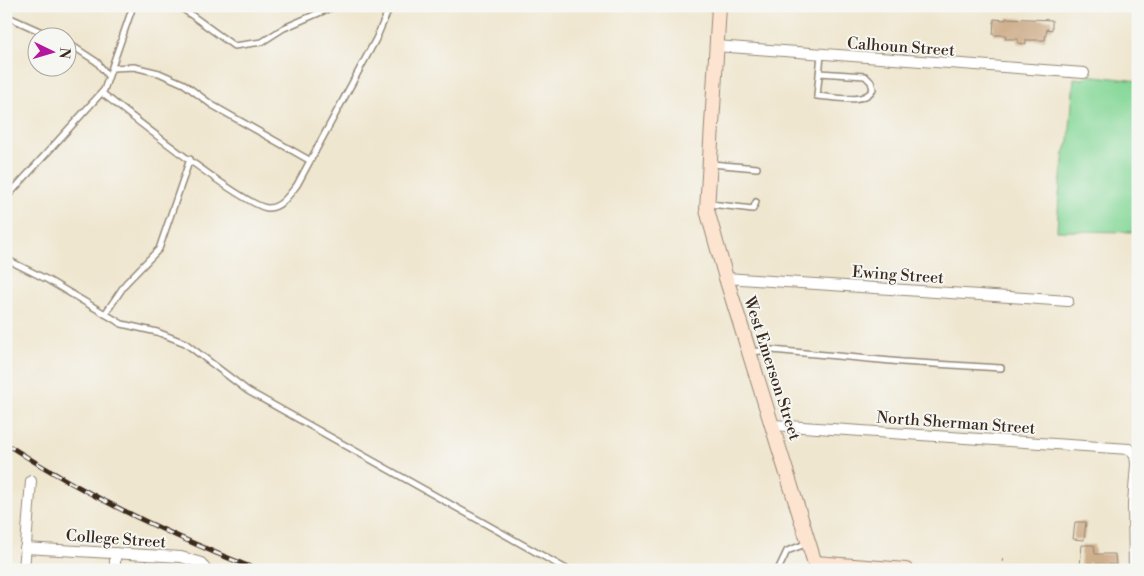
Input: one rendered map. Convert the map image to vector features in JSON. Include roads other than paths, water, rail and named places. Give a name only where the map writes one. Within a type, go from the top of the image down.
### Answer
[{"type":"street","name":"West Emerson Street","points":[[720,6],[708,170],[707,204],[709,221],[816,566]]},
{"type":"street","name":"Calhoun Street","points":[[716,46],[1084,73]]},
{"type":"street","name":"Ewing Street","points":[[726,278],[1068,301]]},
{"type":"street","name":"North Sherman Street","points":[[773,425],[1129,449],[1135,454],[1136,481]]},
{"type":"street","points":[[24,570],[32,481]]},
{"type":"street","points":[[1134,570],[1136,557],[1133,504],[1136,481]]},
{"type":"street","name":"College Street","points":[[25,548],[181,558],[196,560],[205,568]]},
{"type":"street","points":[[115,553],[115,570]]},
{"type":"street","points":[[816,566],[906,570]]},
{"type":"lane","points":[[6,198],[44,160],[102,92],[133,6]]},
{"type":"lane","points":[[179,6],[234,46],[262,42],[284,28],[335,6]]},
{"type":"lane","points":[[102,92],[190,159],[258,206],[269,208],[280,204],[297,185],[376,39],[388,11],[368,6]]},
{"type":"lane","points":[[6,16],[33,28]]},
{"type":"lane","points":[[78,50],[97,62],[108,76]]},
{"type":"lane","points":[[819,73],[865,76],[871,82],[873,89],[864,98],[817,96],[819,73],[821,55]]},
{"type":"lane","points":[[112,68],[134,67],[159,73],[184,84],[212,105],[309,160]]},
{"type":"lane","points":[[105,314],[126,283],[159,249],[190,159]]},
{"type":"lane","points":[[708,170],[757,168]]},
{"type":"lane","points":[[707,204],[753,208],[756,202]]},
{"type":"lane","points":[[6,259],[48,280],[122,324],[157,332],[185,343],[248,390],[568,570]]},
{"type":"lane","points":[[749,352],[772,350],[902,362],[1001,368]]},
{"type":"lane","points":[[778,570],[787,551],[808,543]]},
{"type":"railway","points":[[6,444],[66,480],[129,513],[161,529],[258,570]]}]
